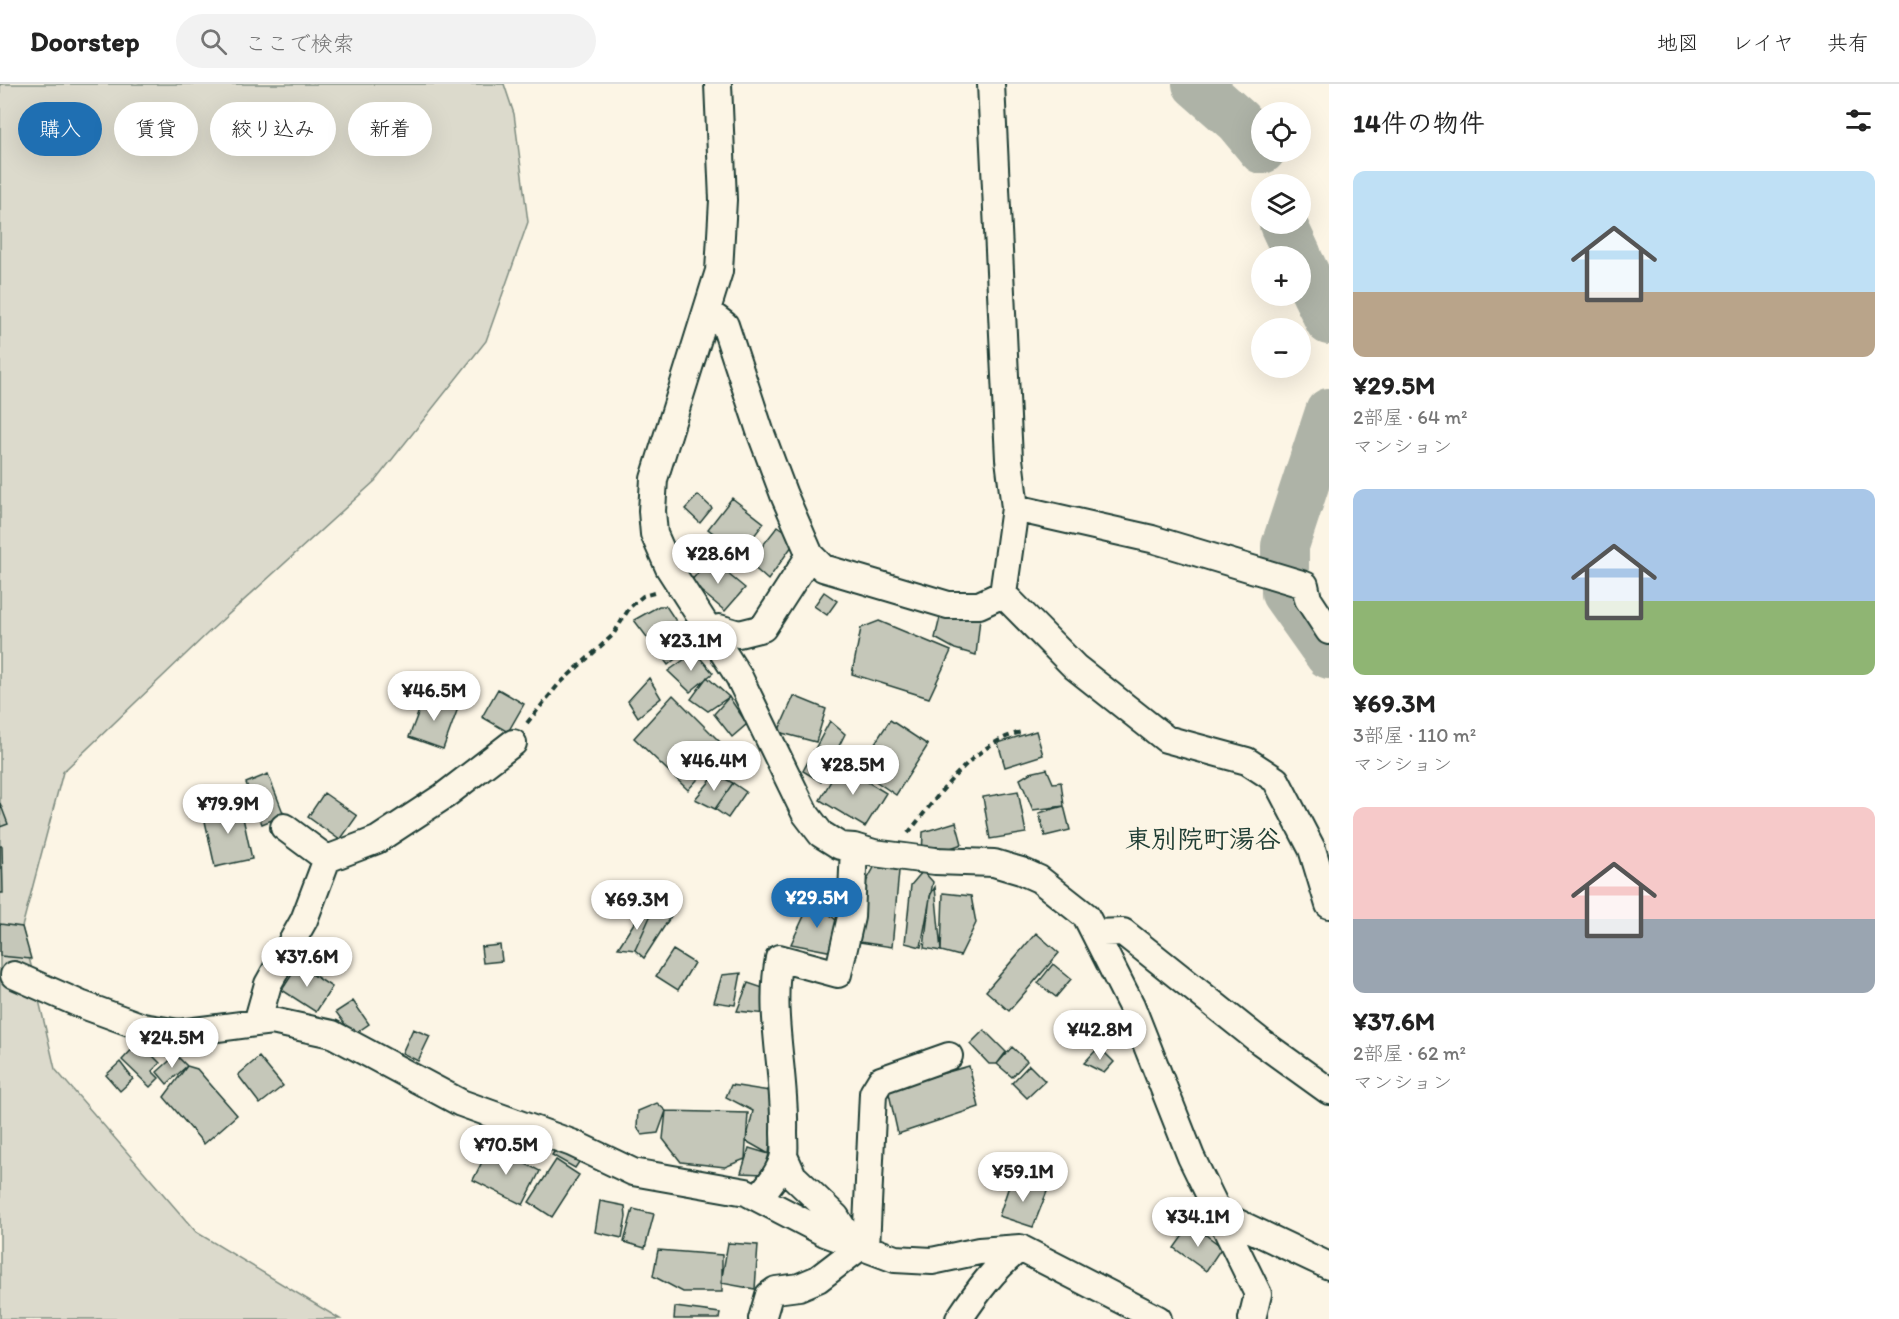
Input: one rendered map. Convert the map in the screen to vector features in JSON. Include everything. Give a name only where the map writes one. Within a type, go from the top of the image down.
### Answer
[{"type":"street","points":[[718,84],[723,200],[719,271],[654,479],[651,511],[654,534],[669,568],[739,677],[805,813],[821,834],[840,846],[854,847],[874,853],[935,861],[994,863],[1021,871],[1039,879],[1086,916],[1131,1005],[1191,1157],[1258,1294],[1256,1317]]},
{"type":"street","points":[[991,84],[1009,459],[1015,508],[1003,594]]},
{"type":"street","points":[[708,312],[725,325],[784,495],[810,555],[823,568],[948,605],[979,605],[1003,594]]},
{"type":"street","points":[[1015,508],[1152,539],[1305,585],[1308,599],[1329,631]]},
{"type":"street","points":[[712,634],[719,628],[739,634],[763,628],[810,555]]},
{"type":"street","points":[[1003,594],[1075,667],[1166,739],[1247,761],[1276,780],[1312,849],[1329,905]]},
{"type":"street","points":[[257,1023],[268,984],[304,920],[327,859],[377,840],[444,796],[513,743]]},
{"type":"street","points":[[284,826],[327,859]]},
{"type":"street","points":[[758,1198],[774,1178],[783,1156],[785,1111],[776,1019],[778,958],[838,974],[851,917],[854,847]]},
{"type":"street","points":[[1095,933],[1124,932],[1261,1042],[1329,1091]]},
{"type":"street","points":[[14,975],[80,1004],[143,1027],[179,1033],[272,1021],[332,1034],[461,1103],[572,1143],[633,1172],[746,1192],[825,1233],[896,1259],[932,1261],[979,1251],[1020,1248],[1158,1319]]},
{"type":"street","points":[[762,1319],[769,1295],[776,1290],[800,1287],[818,1279],[860,1246],[873,1093],[880,1080],[949,1056]]},
{"type":"street","points":[[783,1156],[792,1176],[836,1217],[860,1246]]},
{"type":"street","points":[[1219,1215],[1329,1266]]},
{"type":"street","points":[[959,1319],[987,1278],[1003,1261],[1020,1248]]},
{"type":"path","points":[[513,743],[536,710],[558,685],[613,635],[630,607],[643,596],[661,591]]},
{"type":"path","points":[[907,834],[974,756],[1011,735],[1022,732]]},
{"type":"shaded area","points":[[0,84],[504,84],[514,114],[528,222],[486,341],[375,481],[209,632],[63,772],[22,927],[55,1069],[196,1232],[340,1319],[0,1319]]},
{"type":"building","points":[[698,495],[712,508],[700,523],[685,509]]},
{"type":"building","points":[[732,498],[764,523],[740,554],[708,529]]},
{"type":"building","points":[[778,526],[797,539],[768,580],[749,563]]},
{"type":"building","points":[[710,559],[745,588],[725,611],[690,582]]},
{"type":"building","points":[[824,592],[837,601],[827,615],[814,606]]},
{"type":"building","points":[[659,606],[666,606],[692,645],[668,665],[634,620]]},
{"type":"building","points":[[942,609],[980,618],[976,655],[955,649],[935,638]]},
{"type":"building","points":[[879,621],[951,651],[929,698],[852,674],[861,628]]},
{"type":"building","points":[[695,652],[713,673],[690,692],[668,671]]},
{"type":"building","points":[[707,677],[729,697],[708,711],[691,699]]},
{"type":"building","points":[[649,678],[661,698],[638,717],[628,701]]},
{"type":"building","points":[[498,689],[524,704],[508,732],[482,717]]},
{"type":"building","points":[[425,695],[458,708],[443,749],[409,737]]},
{"type":"building","points":[[673,695],[726,748],[688,790],[634,738]]},
{"type":"building","points":[[794,696],[826,709],[816,742],[778,732]]},
{"type":"building","points":[[729,697],[747,724],[732,737],[714,714]]},
{"type":"building","points":[[890,720],[928,745],[896,795],[868,776],[871,749]]},
{"type":"building","points":[[830,721],[845,734],[821,782],[803,771]]},
{"type":"building","points":[[1036,731],[1043,755],[1005,767],[998,743]]},
{"type":"building","points":[[840,765],[886,793],[865,827],[820,800]]},
{"type":"building","points":[[1047,769],[1053,783],[1061,782],[1064,806],[1033,810],[1020,779],[1030,773]]},
{"type":"building","points":[[268,774],[284,815],[262,824],[246,783]]},
{"type":"building","points":[[716,774],[733,783],[715,809],[695,799]]},
{"type":"building","points":[[733,783],[746,792],[728,818],[715,809]]},
{"type":"building","points":[[1018,791],[1026,833],[990,839],[983,797]]},
{"type":"building","points":[[324,793],[357,816],[340,840],[308,817]]},
{"type":"building","points":[[0,803],[8,824],[0,827]]},
{"type":"building","points":[[240,804],[252,859],[215,867],[203,812]]},
{"type":"building","points":[[1064,806],[1070,830],[1045,836],[1039,813]]},
{"type":"building","points":[[956,822],[962,844],[922,858],[923,832]]},
{"type":"building","points":[[0,846],[2,846],[3,893],[0,893]]},
{"type":"building","points":[[876,864],[899,871],[892,947],[860,942],[865,884]]},
{"type":"building","points":[[923,871],[933,882],[921,947],[905,943],[911,885]]},
{"type":"building","points":[[935,887],[941,951],[924,948],[930,896]]},
{"type":"building","points":[[943,893],[971,896],[976,923],[960,956],[941,951]]},
{"type":"building","points":[[812,899],[837,921],[833,952],[791,944]]},
{"type":"building","points":[[654,908],[635,950],[618,948],[643,909]]},
{"type":"building","points":[[654,908],[671,916],[644,958],[635,950]]},
{"type":"building","points":[[0,924],[22,927],[31,959],[0,956]]},
{"type":"building","points":[[1036,933],[1059,953],[1009,1011],[986,991]]},
{"type":"building","points":[[500,945],[502,961],[483,963],[481,947]]},
{"type":"building","points":[[673,950],[694,963],[678,990],[656,976]]},
{"type":"building","points":[[1053,964],[1071,979],[1056,997],[1038,983]]},
{"type":"building","points":[[298,965],[332,987],[316,1012],[282,990]]},
{"type":"building","points":[[741,973],[735,1005],[714,1002],[722,975]]},
{"type":"building","points":[[748,983],[772,991],[767,1014],[737,1011]]},
{"type":"building","points":[[353,1001],[369,1024],[353,1035],[336,1012]]},
{"type":"building","points":[[413,1029],[430,1036],[418,1061],[402,1053]]},
{"type":"building","points":[[984,1030],[1006,1052],[997,1064],[989,1064],[970,1044]]},
{"type":"building","points":[[139,1042],[160,1063],[152,1071],[159,1078],[150,1087],[122,1060]]},
{"type":"building","points":[[1012,1047],[1027,1061],[1012,1077],[997,1064]]},
{"type":"building","points":[[1099,1047],[1114,1062],[1104,1073],[1084,1063]]},
{"type":"building","points":[[176,1055],[187,1066],[167,1084],[157,1072]]},
{"type":"building","points":[[259,1057],[283,1086],[260,1104],[238,1075]]},
{"type":"building","points":[[120,1062],[133,1079],[120,1091],[106,1075]]},
{"type":"building","points":[[1029,1065],[1045,1081],[1027,1098],[1012,1083]]},
{"type":"building","points":[[187,1066],[197,1069],[237,1115],[204,1144],[164,1097]]},
{"type":"building","points":[[969,1066],[979,1107],[898,1134],[888,1089]]},
{"type":"building","points":[[731,1085],[776,1092],[769,1154],[746,1141],[753,1111],[726,1097]]},
{"type":"building","points":[[657,1103],[666,1111],[658,1133],[642,1135],[637,1127],[638,1111]]},
{"type":"building","points":[[666,1111],[748,1113],[745,1159],[725,1167],[681,1162],[663,1139]]},
{"type":"building","points":[[490,1146],[540,1171],[523,1205],[473,1180]]},
{"type":"building","points":[[558,1146],[581,1159],[575,1168],[552,1155]]},
{"type":"building","points":[[749,1148],[769,1154],[763,1174],[741,1173]]},
{"type":"building","points":[[556,1160],[579,1175],[552,1217],[529,1202]]},
{"type":"building","points":[[1011,1180],[1048,1189],[1033,1227],[999,1216]]},
{"type":"building","points":[[600,1201],[625,1206],[626,1217],[622,1238],[595,1232]]},
{"type":"building","points":[[633,1209],[654,1214],[645,1248],[624,1242]]},
{"type":"building","points":[[1191,1224],[1222,1247],[1206,1271],[1174,1248]]},
{"type":"building","points":[[728,1243],[758,1245],[755,1289],[721,1283]]},
{"type":"building","points":[[658,1250],[722,1255],[722,1292],[683,1292],[653,1276]]},
{"type":"building","points":[[675,1307],[720,1313],[719,1319],[674,1319]]},
{"type":"waterway","points":[[1196,84],[1238,121],[1251,137]]},
{"type":"waterway","points":[[1288,234],[1293,246]]},
{"type":"waterway","points":[[1311,284],[1329,321]]},
{"type":"waterway","points":[[1329,412],[1285,546],[1285,593],[1329,655]]},
{"type":"district","name":"東別院町湯谷","points":[[1203,839]]}]
